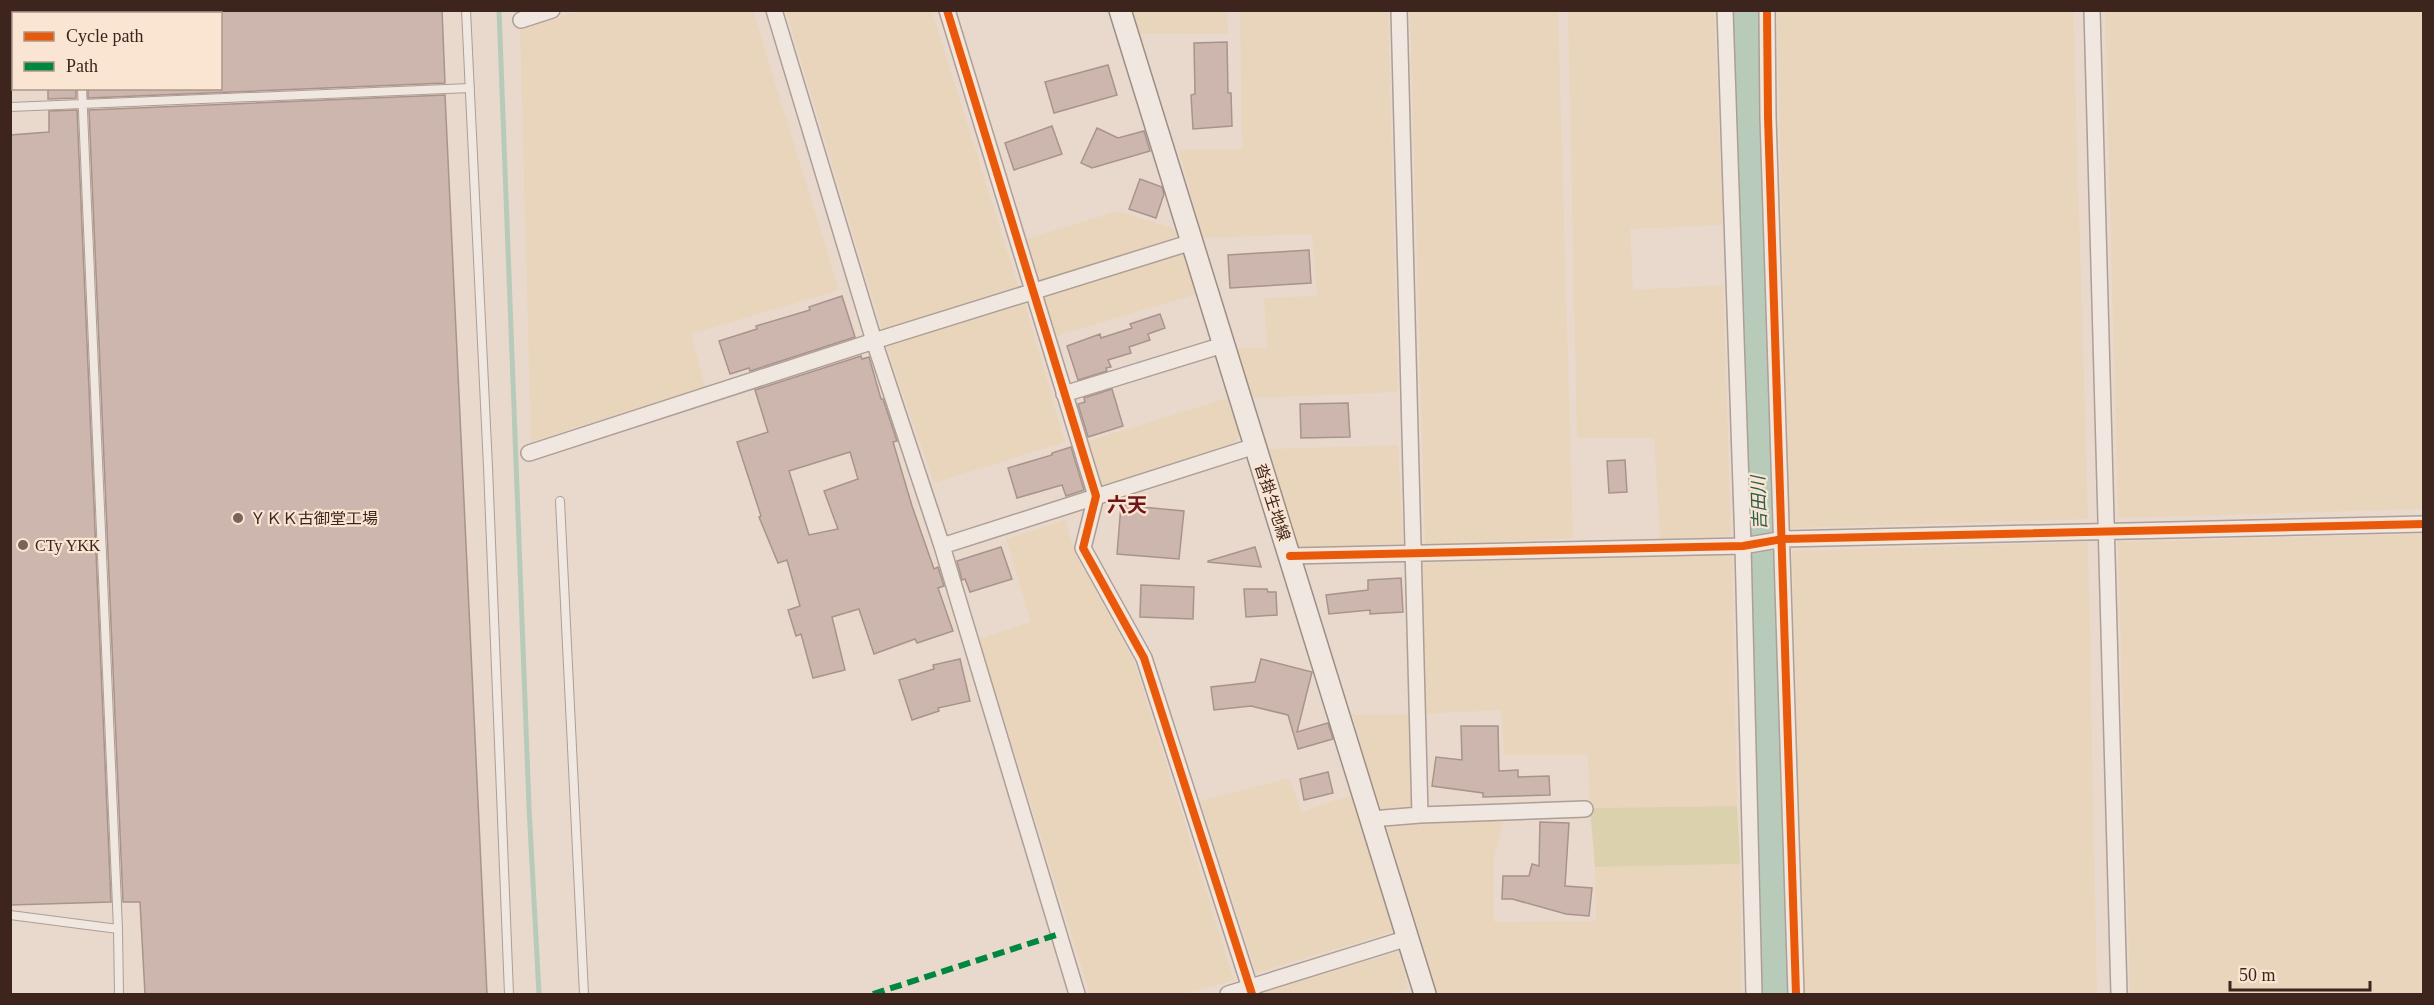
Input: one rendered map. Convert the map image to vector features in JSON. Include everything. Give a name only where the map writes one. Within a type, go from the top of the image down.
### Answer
[{"type":"main road","name":"沓掛生地線","points":[[1120,10],[1425,994]]},
{"type":"street","points":[[521,20],[552,10]]},
{"type":"street","points":[[774,10],[874,340],[942,546],[1077,994]]},
{"type":"street","points":[[947,10],[1096,496],[1083,548],[1144,658],[1251,991]]},
{"type":"street","points":[[1399,10],[1420,815]]},
{"type":"street","points":[[1725,10],[1744,546],[1754,994]]},
{"type":"street","points":[[1767,10],[1768,117],[1796,994]]},
{"type":"street","points":[[2092,10],[2119,994]]},
{"type":"street","points":[[529,453],[874,340],[1192,242]]},
{"type":"street","points":[[1064,394],[1223,345]]},
{"type":"street","points":[[942,546],[1255,446]]},
{"type":"street","points":[[1290,556],[1744,546],[1782,540],[2424,524]]},
{"type":"street","points":[[1371,819],[1585,809]]},
{"type":"street","points":[[1228,994],[1251,991],[1408,938]]},
{"type":"lane","points":[[466,10],[488,467],[509,994]]},
{"type":"lane","points":[[10,107],[470,88]]},
{"type":"lane","points":[[82,90],[119,994]]},
{"type":"lane","points":[[560,501],[584,994]]},
{"type":"lane","points":[[10,915],[118,929]]},
{"type":"shaded area","points":[[582,11],[753,11],[839,290],[691,334],[705,387],[531,442],[520,29]]},
{"type":"shaded area","points":[[786,11],[932,11],[1019,289],[883,333]]},
{"type":"shaded area","points":[[1132,11],[1227,11],[1228,34],[1140,34]]},
{"type":"shaded area","points":[[1240,11],[1388,11],[1398,392],[1251,398],[1237,348],[1267,348],[1264,298],[1317,296],[1312,234],[1203,238],[1179,150],[1242,149]]},
{"type":"shaded area","points":[[1410,11],[1558,11],[1573,538],[1425,546]]},
{"type":"shaded area","points":[[1568,11],[1714,11],[1723,225],[1630,229],[1633,290],[1723,285],[1731,536],[1660,539],[1654,438],[1577,438]]},
{"type":"shaded area","points":[[1777,11],[2073,11],[2088,519],[1789,528]]},
{"type":"shaded area","points":[[2105,11],[2423,11],[2423,509],[2118,518]]},
{"type":"shaded area","points":[[1118,211],[1175,229],[1181,240],[1039,284],[1026,239]]},
{"type":"shaded area","points":[[1183,251],[1197,294],[1052,337],[1040,294]]},
{"type":"shaded area","points":[[1024,300],[1065,442],[934,483],[885,343]]},
{"type":"shaded area","points":[[1228,398],[1241,434],[1231,446],[1100,486],[1085,442]]},
{"type":"shaded area","points":[[1398,445],[1403,544],[1298,548],[1269,449]]},
{"type":"shaded area","points":[[1065,520],[1075,553],[1134,661],[1234,980],[1184,994],[1090,994],[979,639],[1031,622],[1006,539]]},
{"type":"shaded area","points":[[2423,534],[2423,994],[2130,994],[2118,542]]},
{"type":"shaded area","points":[[2088,542],[2097,994],[1803,994],[1792,551]]},
{"type":"shaded area","points":[[1732,554],[1737,806],[1590,808],[1588,755],[1504,755],[1501,710],[1424,714],[1420,563]]},
{"type":"shaded area","points":[[1408,714],[1413,808],[1381,811],[1352,715]]},
{"type":"shaded area","points":[[1289,778],[1302,812],[1352,795],[1395,931],[1256,973],[1200,801]]},
{"type":"shaded area","points":[[1737,806],[1740,864],[1595,867],[1590,808]]},
{"type":"shaded area","points":[[1504,819],[1494,857],[1494,922],[1596,921],[1595,867],[1740,864],[1742,994],[1437,994],[1386,824]]},
{"type":"shaded area","points":[[1400,951],[1408,989],[1390,994],[1261,994],[1261,993]]},
{"type":"building","points":[[220,10],[442,10],[445,83],[88,98],[88,90],[222,90],[222,12]]},
{"type":"building","points":[[1227,42],[1228,93],[1231,93],[1232,126],[1193,129],[1191,95],[1195,94],[1194,43]]},
{"type":"building","points":[[1108,65],[1117,95],[1054,113],[1045,82]]},
{"type":"building","points":[[48,90],[76,90],[76,98],[48,99]]},
{"type":"building","name":"ＹＫＫ古御堂工場","points":[[445,95],[487,994],[145,994],[140,902],[123,902],[89,110]]},
{"type":"building","points":[[77,110],[111,902],[10,905],[10,135],[49,132],[49,111]]},
{"type":"building","points":[[1052,126],[1062,154],[1014,170],[1005,143]]},
{"type":"building","points":[[1097,128],[1118,138],[1144,131],[1150,151],[1092,168],[1081,163]]},
{"type":"building","points":[[1140,179],[1162,187],[1164,194],[1156,218],[1129,209]]},
{"type":"building","points":[[1309,250],[1311,283],[1230,288],[1228,255]]},
{"type":"building","points":[[842,296],[855,337],[750,371],[749,368],[730,374],[719,341],[757,329],[756,326],[810,310],[809,307]]},
{"type":"building","points":[[1160,314],[1165,328],[1148,334],[1150,340],[1129,347],[1131,353],[1108,360],[1111,367],[1106,368],[1107,371],[1078,380],[1067,346],[1100,334],[1101,338],[1132,328],[1130,324]]},
{"type":"building","points":[[861,356],[862,359],[869,357],[881,399],[883,399],[897,441],[893,442],[912,506],[934,569],[938,567],[944,586],[938,588],[953,631],[917,643],[915,639],[874,654],[859,609],[832,617],[845,670],[813,678],[801,634],[796,636],[788,610],[800,606],[787,560],[778,563],[759,517],[761,516],[737,442],[768,432],[755,390]],"holes":[[[850,452],[858,479],[824,491],[838,529],[809,535],[789,471]]]},
{"type":"building","points":[[1112,389],[1123,426],[1088,437],[1078,404],[1085,402],[1084,398]]},
{"type":"building","points":[[1348,403],[1350,437],[1301,438],[1300,404]]},
{"type":"building","points":[[1071,447],[1084,490],[1066,496],[1062,485],[1017,498],[1008,468]]},
{"type":"building","points":[[1625,460],[1627,492],[1609,493],[1607,461]]},
{"type":"building","points":[[1121,505],[1184,511],[1179,559],[1117,554]]},
{"type":"building","points":[[1001,547],[1012,579],[970,592],[965,579],[962,580],[957,561]]},
{"type":"building","points":[[1255,547],[1261,567],[1208,562],[1208,561]]},
{"type":"building","points":[[1401,578],[1403,612],[1370,614],[1370,610],[1329,614],[1326,595],[1368,590],[1368,580]]},
{"type":"building","points":[[1141,585],[1194,587],[1193,619],[1140,617]]},
{"type":"building","points":[[1244,589],[1267,589],[1268,592],[1276,592],[1277,615],[1246,617]]},
{"type":"building","points":[[960,659],[970,701],[938,708],[939,711],[912,720],[899,680],[934,669],[933,665]]},
{"type":"building","points":[[1261,659],[1312,672],[1297,732],[1328,723],[1333,739],[1298,749],[1288,715],[1251,706],[1214,710],[1211,687],[1255,682]]},
{"type":"building","points":[[1461,726],[1498,726],[1499,771],[1518,770],[1518,777],[1549,776],[1550,795],[1483,797],[1483,793],[1432,786],[1436,757],[1462,760]]},
{"type":"building","points":[[1328,772],[1333,793],[1304,800],[1300,779]]},
{"type":"building","points":[[1540,822],[1569,823],[1565,886],[1592,888],[1589,916],[1566,914],[1512,899],[1502,899],[1503,876],[1529,876],[1532,864],[1539,866]]},
{"type":"waterway","points":[[499,10],[529,807],[539,994]]},
{"type":"waterway","name":"吉田川","points":[[1749,10],[1754,346],[1774,994]]},
{"type":"marked path","points":[[873,994],[1059,934]]},
{"type":"cycle path","points":[[947,10],[1096,496],[1083,548],[1144,658],[1252,994]]},
{"type":"cycle path","points":[[1767,10],[1768,117],[1796,994]]},
{"type":"cycle path","points":[[1290,556],[1743,546],[1783,539],[2424,524]]},
{"type":"place","name":"ＹＫＫ古御堂工場","points":[[238,518]]},
{"type":"place","name":"CTy YKK","points":[[23,545]]},
{"type":"district","name":"六天","points":[[1127,505]]}]
